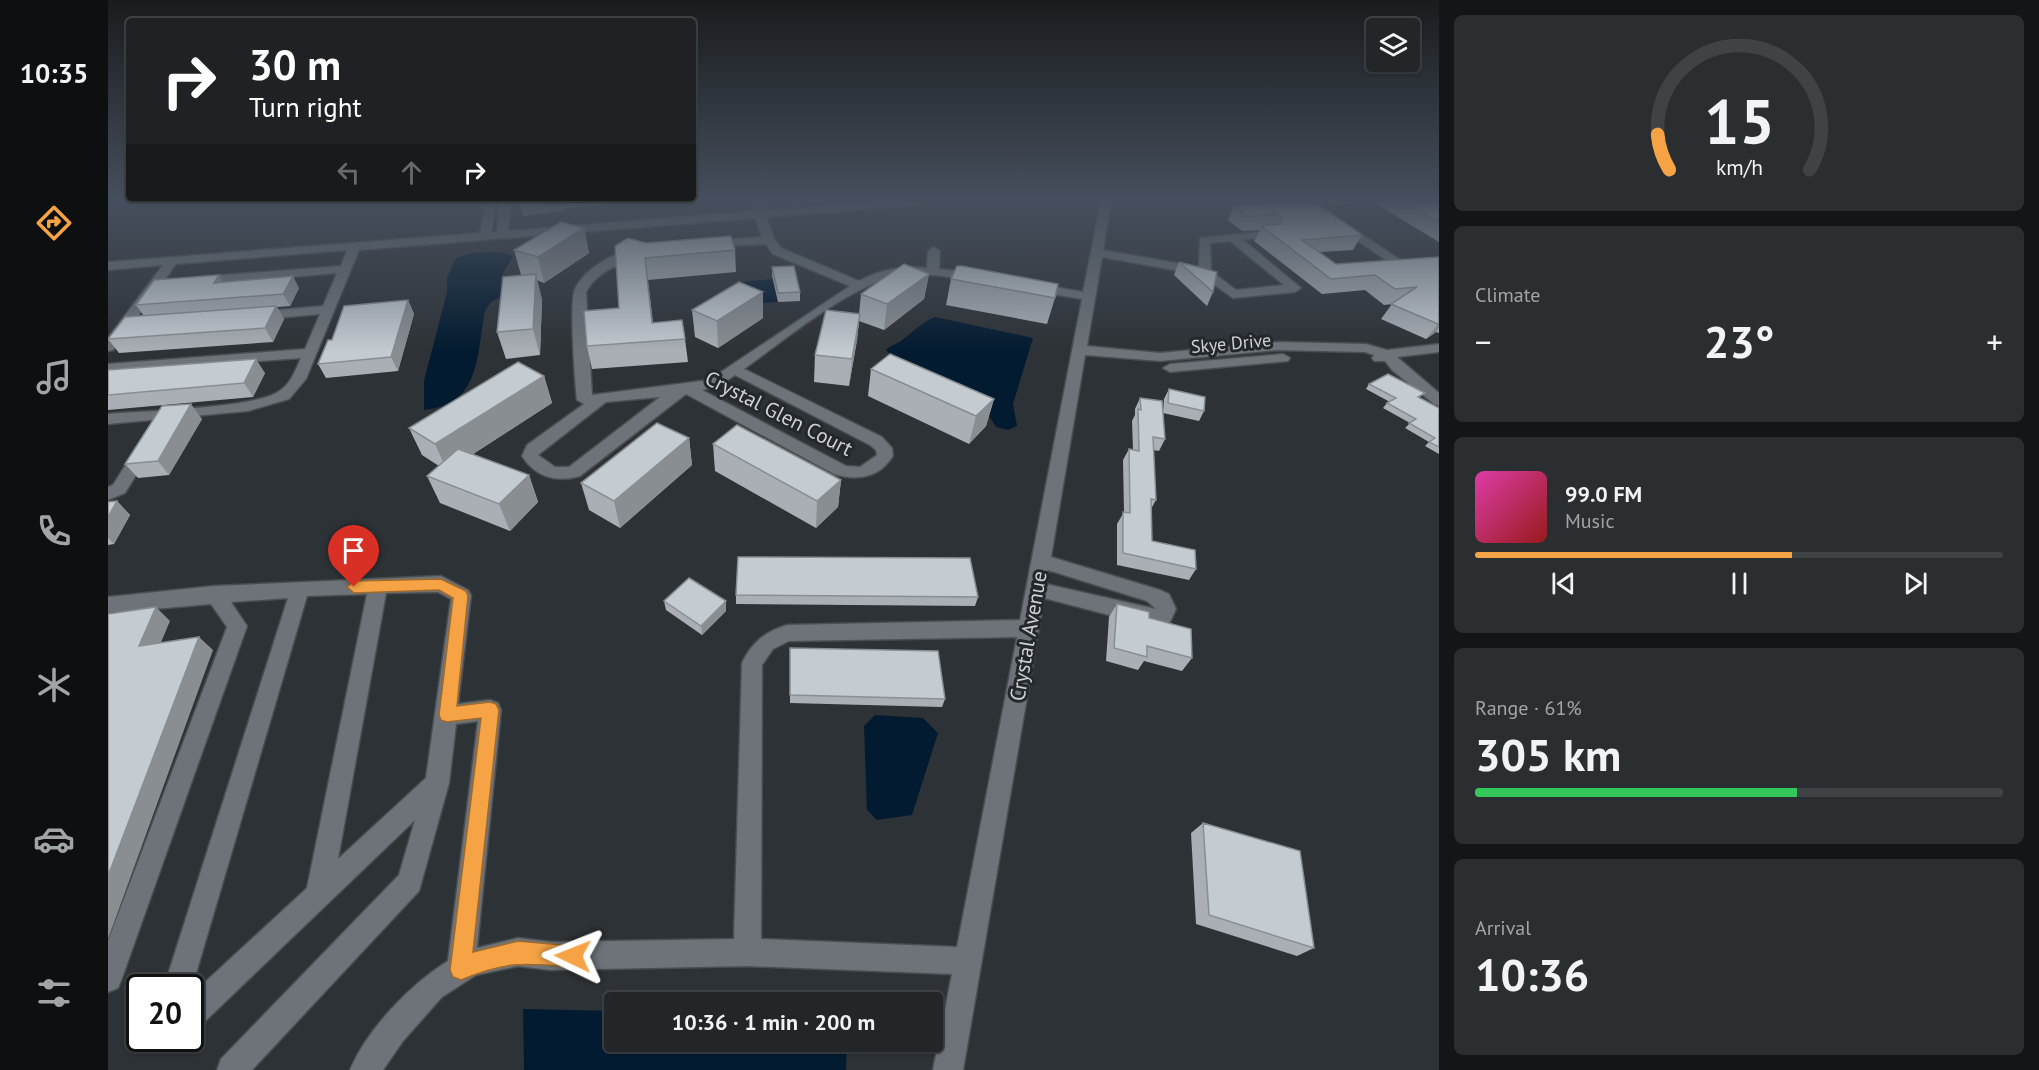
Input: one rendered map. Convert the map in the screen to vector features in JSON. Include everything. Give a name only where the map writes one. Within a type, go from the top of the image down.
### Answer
[{"type":"street","points":[[108,266],[283,252]]},
{"type":"street","points":[[108,419],[248,406],[279,399],[294,387],[353,252]]},
{"type":"street","points":[[639,252],[624,255],[582,287],[580,328],[585,400],[683,389],[714,383],[858,285],[889,273],[933,270],[987,279]]},
{"type":"street","points":[[779,252],[858,285]]},
{"type":"street","points":[[933,270],[934,252]]},
{"type":"street","points":[[1204,252],[1205,273]]},
{"type":"street","points":[[1098,253],[1205,273],[1233,294],[1295,288],[1250,252]]},
{"type":"street","points":[[1382,252],[1396,261]]},
{"type":"street","name":"Crystal Avenue","points":[[948,1070],[1098,253]]},
{"type":"street","points":[[108,347],[172,261]]},
{"type":"street","points":[[154,284],[346,269]]},
{"type":"street","points":[[1022,285],[1090,297]]},
{"type":"street","points":[[242,317],[329,309]]},
{"type":"street","points":[[124,325],[147,322]]},
{"type":"street","name":"Skye Drive","points":[[1079,356],[1158,368],[1241,354],[1286,358],[1366,359],[1387,354],[1439,348]]},
{"type":"street","points":[[108,368],[310,353]]},
{"type":"street","points":[[1387,354],[1397,367],[1439,401]]},
{"type":"street","name":"Crystal Glen Court","points":[[683,389],[840,470],[863,473],[873,469],[885,456],[884,448],[876,441],[735,370]]},
{"type":"street","points":[[602,398],[533,449],[530,456],[535,463],[552,473],[563,475],[574,472],[683,389]]},
{"type":"street","points":[[108,494],[119,489],[126,479],[164,414]]},
{"type":"street","points":[[1036,589],[1155,619],[1163,616],[1166,609],[1162,600],[1153,595],[1042,561]]},
{"type":"street","points":[[108,605],[300,588],[441,584],[461,596],[437,783],[410,882],[232,1070]]},
{"type":"street","points":[[320,894],[378,586]]},
{"type":"street","points":[[182,974],[300,588]]},
{"type":"street","points":[[108,978],[237,626],[214,594]]},
{"type":"street","points":[[747,952],[752,663],[766,643],[788,633],[1029,628]]},
{"type":"street","points":[[447,715],[490,710],[461,970]]},
{"type":"street","points":[[204,1003],[437,783]]},
{"type":"street","points":[[365,1070],[393,1031],[432,987],[471,963],[518,952],[551,956],[747,952],[968,961]]},
{"type":"water","points":[[498,252],[513,256],[500,279],[508,293],[491,302],[485,311],[473,376],[456,398],[443,406],[424,410],[424,381],[447,292],[447,278],[456,258],[472,253]]},
{"type":"water","points":[[773,279],[778,302],[744,304],[739,282]]},
{"type":"water","points":[[935,317],[1033,338],[1013,404],[1017,426],[1008,430],[996,427],[984,408],[902,366],[886,350]]},
{"type":"water","points":[[875,715],[923,718],[938,733],[912,815],[877,820],[867,810],[864,726]]},
{"type":"water","points":[[523,1009],[604,1011],[604,1052],[847,1052],[846,1070],[524,1070]]},
{"type":"building","points":[[521,252],[546,252],[538,257]]},
{"type":"building","points":[[615,252],[713,252],[645,258],[652,323],[682,320],[685,339],[587,346],[584,311],[619,308]]},
{"type":"building","points":[[1295,252],[1319,252],[1336,264],[1439,257],[1439,323],[1391,304],[1417,287],[1395,289],[1375,275],[1331,279]]},
{"type":"building","points":[[1179,262],[1217,272],[1213,292]]},
{"type":"building","points":[[904,264],[929,274],[887,304],[861,294]]},
{"type":"building","points":[[794,266],[800,292],[778,293],[772,267]]},
{"type":"building","points":[[957,266],[1058,284],[1055,298],[951,279]]},
{"type":"building","points":[[536,274],[533,329],[497,332],[503,277]]},
{"type":"building","points":[[219,275],[214,283],[293,276],[283,294],[136,305],[154,280]]},
{"type":"building","points":[[739,282],[763,292],[717,321],[692,310]]},
{"type":"building","points":[[408,300],[391,357],[318,364],[328,340],[332,340],[344,306]]},
{"type":"building","points":[[276,306],[265,328],[108,339],[125,317]]},
{"type":"building","points":[[826,310],[860,314],[852,359],[815,355]]},
{"type":"building","points":[[890,354],[994,399],[976,416],[871,369]]},
{"type":"building","points":[[256,359],[244,383],[108,395],[108,370]]},
{"type":"building","points":[[518,362],[544,376],[435,444],[409,428]]},
{"type":"building","points":[[1388,374],[1425,393],[1418,397],[1439,408],[1439,447],[1429,442],[1435,438],[1409,423],[1416,419],[1387,403],[1396,398],[1369,384]]},
{"type":"building","points":[[1169,389],[1205,397],[1204,411],[1168,403]]},
{"type":"building","points":[[1140,398],[1162,401],[1165,439],[1153,437],[1156,500],[1151,499],[1152,541],[1195,550],[1196,569],[1123,553],[1123,512],[1130,513],[1129,449],[1139,451]]},
{"type":"building","points":[[191,404],[158,461],[125,464],[162,406]]},
{"type":"building","points":[[657,423],[689,438],[614,501],[581,483]]},
{"type":"building","points":[[737,425],[841,480],[817,501],[713,444]]},
{"type":"building","points":[[458,449],[529,475],[499,504],[427,476]]},
{"type":"building","points":[[117,501],[108,517],[108,502]]},
{"type":"building","points":[[738,557],[970,558],[978,597],[736,595]]},
{"type":"building","points":[[689,578],[726,601],[701,626],[664,601]]},
{"type":"building","points":[[1117,604],[1149,612],[1149,618],[1191,629],[1192,658],[1147,646],[1147,657],[1114,648]]},
{"type":"building","points":[[156,607],[139,646],[199,637],[108,876],[108,614]]},
{"type":"building","points":[[790,648],[938,651],[945,699],[790,695]]},
{"type":"building","points":[[1203,823],[1300,851],[1314,948],[1209,915]]},
{"type":"route","points":[[354,587],[441,584],[461,596],[447,715],[490,710],[461,970],[471,963],[518,952],[573,956]]}]
